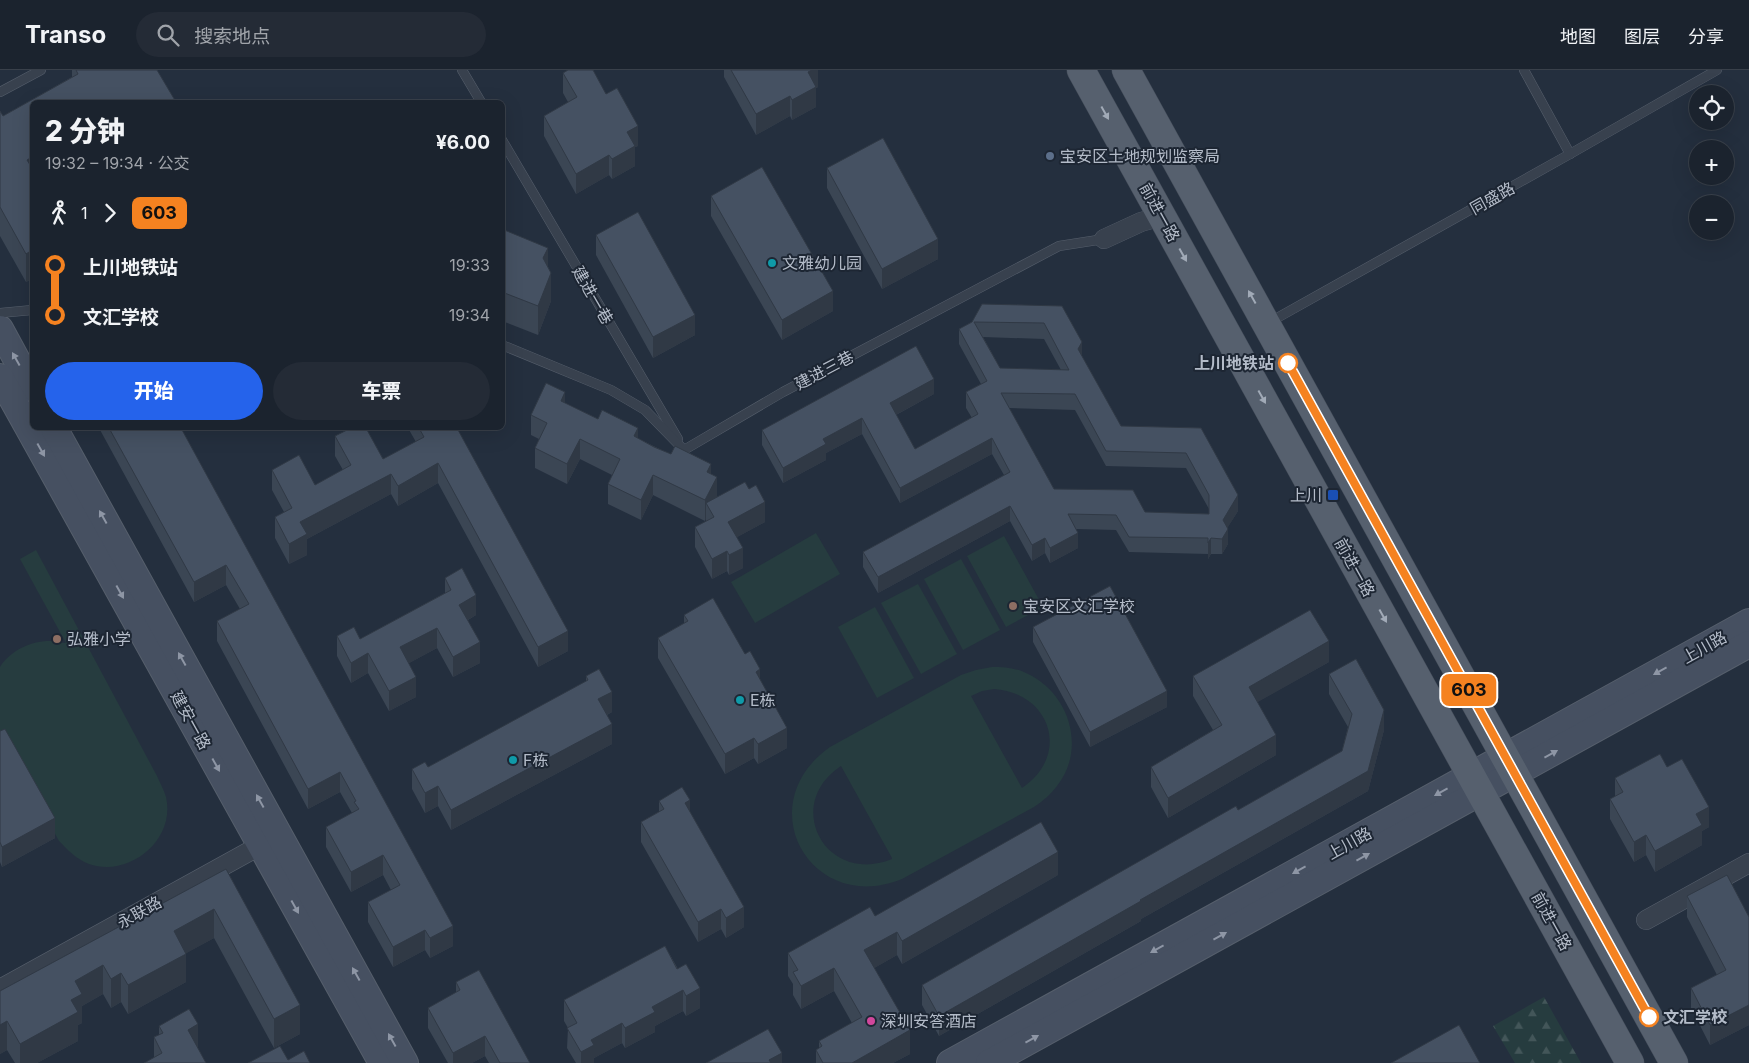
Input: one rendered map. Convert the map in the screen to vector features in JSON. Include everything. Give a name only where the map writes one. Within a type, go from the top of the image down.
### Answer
[{"type":"main road","name":"前进一路","points":[[1081,70],[1630,1063]]},
{"type":"main road","points":[[1126,70],[1674,1063]]},
{"type":"main road","points":[[0,330],[30,384]]},
{"type":"main road","name":"建安一路","points":[[0,377],[30,428]]},
{"type":"main road","name":"建安一路","points":[[31,430],[270,840],[405,1063]]},
{"type":"main road","name":"建安一路","points":[[55,430],[270,840],[382,1063]]},
{"type":"main road","name":"上川路","points":[[990,1063],[1510,765],[1749,622]]},
{"type":"main road","name":"上川路","points":[[1510,765],[1749,644]]},
{"type":"main road","name":"上川路","points":[[950,1063],[1476,784]]},
{"type":"street","name":"建进三巷","points":[[1104,239],[1142,222],[1162,216]]},
{"type":"street","name":"永联路","points":[[0,989],[270,840]]},
{"type":"street","points":[[1646,920],[1749,863]]},
{"type":"lane","points":[[0,92],[41,70]]},
{"type":"lane","points":[[462,70],[480,100]]},
{"type":"lane","points":[[1524,70],[1570,154]]},
{"type":"lane","name":"同盛路","points":[[1266,324],[1717,70]]},
{"type":"lane","name":"建进一巷","points":[[505,145],[684,450]]},
{"type":"lane","name":"建进三巷","points":[[684,450],[783,392],[1059,246],[1104,239]]},
{"type":"lane","points":[[0,313],[30,310]]},
{"type":"lane","points":[[505,346],[610,390],[645,410],[684,450]]},
{"type":"green space","points":[[816,533],[840,574],[755,623],[731,582]]},
{"type":"green space","points":[[1004,536],[1043,607],[1006,627],[967,556]]},
{"type":"green space","points":[[36,550],[157,776],[166,797],[167,813],[164,828],[157,841],[134,860],[119,865],[104,867],[84,862],[59,841],[0,733],[0,667],[4,661],[28,645],[43,641],[66,643],[20,559]]},
{"type":"green space","points":[[961,559],[1000,630],[963,650],[924,579]]},
{"type":"green space","points":[[918,584],[957,654],[921,674],[881,603]]},
{"type":"green space","points":[[875,607],[914,678],[877,698],[838,627]]},
{"type":"green space","points":[[992,667],[1018,670],[1026,673],[1041,682],[1053,693],[1063,707],[1069,722],[1072,739],[1071,755],[1066,771],[1057,786],[1034,807],[902,879],[869,886],[841,882],[818,869],[801,849],[793,824],[794,797],[806,771],[830,747],[961,675]],"holes":[[[994,689],[1014,693],[1029,702],[1041,713],[1048,728],[1050,743],[1046,759],[1037,774],[1022,788],[971,696],[982,691]],[[841,766],[892,858],[892,859],[868,864],[848,861],[831,852],[820,837],[814,820],[815,801],[824,782]]]},
{"type":"green space","points":[[1544,997],[1581,1063],[1515,1063],[1493,1026]]},
{"type":"building","points":[[76,70],[157,70],[175,100],[32,100],[78,74]]},
{"type":"building","points":[[568,70],[593,70],[606,94],[617,88],[638,126],[627,132],[635,146],[612,159],[609,155],[576,174],[544,116],[577,97],[563,73]]},
{"type":"building","points":[[731,70],[812,70],[808,72],[816,87],[792,100],[790,96],[756,114]]},
{"type":"building","points":[[30,101],[30,158],[27,160],[30,165],[30,251],[26,254],[0,207],[0,111],[3,116]]},
{"type":"building","points":[[883,138],[938,239],[882,269],[827,168]]},
{"type":"building","name":"文雅幼儿园","points":[[762,167],[833,291],[782,320],[711,196]]},
{"type":"building","points":[[638,212],[695,315],[653,337],[596,235]]},
{"type":"building","points":[[505,230],[548,248],[543,258],[551,273],[538,306],[505,293]]},
{"type":"building","points":[[982,304],[1062,306],[1082,342],[1078,349],[1121,426],[1201,428],[1238,495],[1223,520],[1228,529],[1222,539],[1211,538],[1208,543],[1208,538],[1129,537],[1116,515],[1068,514],[1078,533],[1050,548],[1045,538],[1032,545],[1010,506],[878,577],[863,552],[1010,472],[992,438],[900,488],[862,418],[823,439],[826,444],[783,468],[762,430],[916,346],[934,379],[890,403],[915,449],[978,414],[966,392],[987,381],[959,329],[972,322]],"holes":[[[974,322],[1044,323],[1069,370],[1000,368]],[[1001,393],[1075,394],[1106,451],[1186,453],[1209,495],[1209,514],[1145,512],[1133,490],[1054,489]]]},
{"type":"building","points":[[546,383],[565,392],[561,401],[598,419],[602,410],[638,428],[634,436],[654,447],[671,454],[675,446],[711,464],[707,472],[717,477],[705,500],[653,475],[641,500],[608,484],[620,459],[580,439],[567,464],[535,448],[547,423],[531,415]]},
{"type":"building","points":[[110,430],[182,430],[453,926],[430,938],[425,930],[393,947],[368,902],[400,885],[383,855],[351,872],[326,827],[359,809],[354,802],[356,801],[340,772],[308,789],[217,621],[249,604],[226,565],[194,582]]},
{"type":"building","points":[[347,430],[367,430],[383,459],[424,437],[420,430],[458,430],[568,631],[538,647],[438,463],[398,486],[391,474],[300,522],[307,534],[289,544],[275,517],[292,508],[272,470],[299,455],[315,485],[351,465],[335,436]]},
{"type":"building","points":[[745,482],[749,489],[756,485],[765,502],[728,522],[743,548],[729,555],[727,551],[712,559],[695,527],[714,517],[706,503]]},
{"type":"building","points":[[462,568],[476,595],[459,605],[480,642],[453,657],[437,628],[400,647],[416,677],[389,691],[368,653],[351,663],[337,636],[354,627],[360,639],[451,590],[445,578]]},
{"type":"building","points":[[1110,586],[1167,691],[1090,732],[1033,627]]},
{"type":"building","name":"E栋","points":[[713,598],[745,654],[750,651],[760,669],[756,672],[787,728],[758,744],[754,738],[725,754],[658,638],[688,621],[684,615]]},
{"type":"building","points":[[1310,610],[1329,641],[1249,687],[1276,735],[1168,798],[1151,767],[1222,725],[1193,676]]},
{"type":"building","points":[[1356,659],[1384,710],[1368,771],[939,1016],[922,985],[1236,806],[1238,810],[1342,751],[1352,714],[1329,674]]},
{"type":"building","points":[[599,669],[612,692],[598,699],[612,724],[451,810],[438,786],[425,793],[412,769],[425,762],[428,767],[588,680],[586,676]]},
{"type":"building","points":[[5,729],[55,818],[2,847],[0,842],[0,731]]},
{"type":"building","points":[[1660,754],[1667,767],[1682,759],[1709,807],[1696,814],[1702,825],[1655,851],[1646,835],[1634,842],[1610,799],[1623,792],[1615,778]]},
{"type":"building","points":[[682,787],[690,800],[685,803],[744,907],[726,918],[721,909],[698,922],[641,822],[664,809],[659,801]]},
{"type":"building","points":[[1041,822],[1058,852],[902,941],[897,932],[864,950],[910,1030],[852,1063],[823,1063],[816,1050],[822,1046],[819,1041],[862,1017],[834,968],[801,986],[793,972],[798,970],[788,953],[870,907],[875,916]]},
{"type":"building","points":[[226,869],[300,1005],[274,1019],[214,909],[174,931],[186,954],[128,985],[121,973],[111,979],[103,965],[75,981],[82,994],[71,1000],[78,1012],[20,1044],[7,1021],[0,1025],[0,991]]},
{"type":"building","points":[[1727,875],[1749,917],[1749,1005],[1710,1025],[1691,988],[1726,970],[1687,896]]},
{"type":"building","points":[[665,946],[677,969],[686,964],[700,988],[686,996],[683,990],[652,1007],[655,1012],[625,1028],[622,1023],[591,1040],[594,1045],[581,1052],[567,1028],[577,1023],[564,1000]]},
{"type":"building","points":[[479,970],[530,1063],[500,1063],[485,1036],[453,1053],[428,1008],[460,990],[456,982]]},
{"type":"building","points":[[189,1009],[198,1024],[188,1030],[206,1063],[144,1063],[162,1053],[154,1037],[163,1033],[159,1026]]},
{"type":"building","points":[[1459,1025],[1480,1063],[1391,1063]]},
{"type":"building","points":[[768,1029],[782,1053],[769,1060],[771,1063],[706,1063]]},
{"type":"building","points":[[280,1046],[288,1060],[304,1051],[310,1063],[248,1063]]},
{"type":"bus line","name":"603","points":[[1288,363],[1649,1017]]},
{"type":"place","name":"宝安区土地规划监察局","points":[[1050,156]]},
{"type":"place","name":"文雅幼儿园","points":[[772,263]]},
{"type":"place","name":"上川地铁站","points":[[1288,363]]},
{"type":"place","name":"上川","points":[[1333,495]]},
{"type":"place","name":"宝安区文汇学校","points":[[1013,606]]},
{"type":"place","name":"弘雅小学","points":[[57,639]]},
{"type":"place","name":"E栋","points":[[740,700]]},
{"type":"place","name":"F栋","points":[[513,760]]},
{"type":"place","name":"文汇学校","points":[[1649,1017]]},
{"type":"place","name":"深圳安答酒店","points":[[871,1021]]}]
